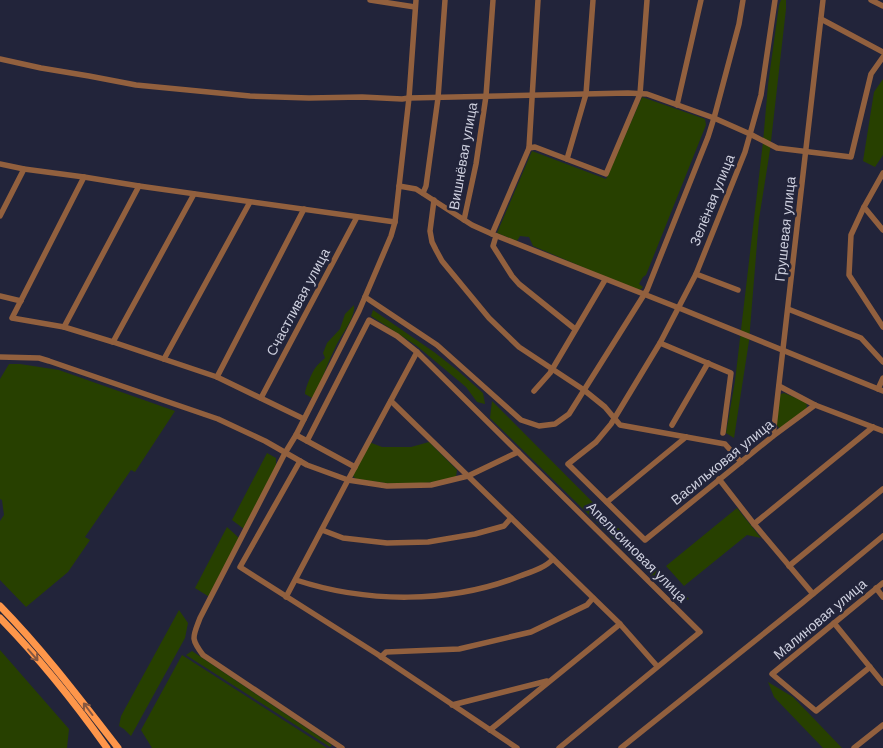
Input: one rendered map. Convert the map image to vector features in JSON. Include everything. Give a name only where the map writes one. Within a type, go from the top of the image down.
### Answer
[{"type":"main road","points":[[0,606],[65,679],[118,748]]},
{"type":"main road","points":[[0,618],[58,685],[107,748]]},
{"type":"street","points":[[342,748],[203,655],[193,637],[200,618],[359,311],[391,236],[395,222],[410,98],[416,3],[370,0]]},
{"type":"street","points":[[423,193],[426,186],[438,98],[445,0]]},
{"type":"street","name":"Вишнёвая улица","points":[[464,220],[476,164],[486,96],[493,0]]},
{"type":"street","points":[[538,0],[529,148],[494,235],[493,246],[518,284],[575,329]]},
{"type":"street","points":[[567,159],[586,94],[593,0]]},
{"type":"street","points":[[529,148],[535,147],[606,174],[640,94],[647,0]]},
{"type":"street","points":[[677,105],[701,0]]},
{"type":"street","points":[[365,297],[436,345],[521,420],[538,426],[555,424],[569,414],[647,290],[714,118],[739,24],[743,0]]},
{"type":"street","name":"Зелёная улица","points":[[614,418],[660,343],[696,274],[745,152],[761,96],[775,0]]},
{"type":"street","name":"Грушевая улица","points":[[773,436],[823,0]]},
{"type":"street","points":[[871,0],[883,6]]},
{"type":"street","points":[[821,19],[883,52]]},
{"type":"street","points":[[0,59],[136,85],[250,96],[402,99],[647,94],[714,118],[777,148],[851,157],[871,74],[883,57]]},
{"type":"street","points":[[0,164],[395,222]]},
{"type":"street","points":[[0,216],[24,169]]},
{"type":"street","points":[[883,173],[850,235],[849,275],[883,327]]},
{"type":"street","points":[[84,177],[12,318],[64,327],[217,377],[304,419]]},
{"type":"street","points":[[64,327],[140,186]]},
{"type":"street","name":"Вишнёвая улица","points":[[399,186],[416,189],[464,220],[494,235],[881,390]]},
{"type":"street","points":[[113,342],[194,194]]},
{"type":"street","name":"Вишнёвая улица","points":[[434,200],[430,231],[432,242],[442,261],[489,318],[519,347],[584,390],[605,407],[614,418]]},
{"type":"street","points":[[164,359],[250,202]]},
{"type":"street","points":[[864,207],[883,230]]},
{"type":"street","points":[[217,377],[304,209]]},
{"type":"street","name":"Счастливая улица","points":[[261,398],[357,217]]},
{"type":"street","points":[[877,223],[883,218]]},
{"type":"street","points":[[696,274],[738,290]]},
{"type":"street","points":[[534,391],[550,373],[605,280]]},
{"type":"street","points":[[0,296],[21,302]]},
{"type":"street","points":[[788,309],[861,338],[883,362]]},
{"type":"street","name":"Апельсиновая улица","points":[[307,441],[369,320],[397,336],[417,352],[700,632],[559,748]]},
{"type":"street","points":[[660,343],[731,373],[723,434]]},
{"type":"street","points":[[286,597],[417,352]]},
{"type":"street","points":[[0,358],[39,358],[218,419],[244,430],[307,465],[348,480],[388,486],[431,485],[468,476],[518,452]]},
{"type":"street","points":[[672,425],[708,363]]},
{"type":"street","points":[[881,390],[883,378]]},
{"type":"street","points":[[778,386],[816,405],[883,431]]},
{"type":"street","points":[[390,401],[620,624],[657,666]]},
{"type":"street","name":"Васильковая улица","points":[[607,502],[645,540],[773,436],[816,405]]},
{"type":"street","points":[[686,437],[607,502],[568,464],[596,442],[614,418],[620,425],[725,444],[741,462]]},
{"type":"street","points":[[754,524],[873,427]]},
{"type":"street","points":[[296,435],[355,466]]},
{"type":"street","points":[[300,460],[240,568],[381,657],[517,748]]},
{"type":"street","points":[[719,479],[813,594]]},
{"type":"street","points":[[789,566],[883,489]]},
{"type":"street","points":[[322,530],[344,538],[387,543],[428,542],[475,534],[504,526],[511,518]]},
{"type":"street","points":[[621,748],[883,536]]},
{"type":"street","points":[[296,580],[363,594],[402,598],[454,594],[506,582],[538,569],[553,559]]},
{"type":"street","name":"Малиновая улица","points":[[870,667],[816,711],[772,674],[883,583]]},
{"type":"street","points":[[876,588],[883,597]]},
{"type":"street","points":[[381,657],[386,652],[459,648],[531,632],[587,605],[593,598]]},
{"type":"street","points":[[834,623],[883,684]]},
{"type":"street","points":[[490,730],[620,624]]},
{"type":"street","points":[[452,704],[550,681]]},
{"type":"street","points":[[854,748],[883,725]]},
{"type":"green space","points":[[781,0],[786,0],[786,9],[770,150],[759,219],[749,341],[734,438],[726,433],[735,381],[768,85]]},
{"type":"green space","points":[[883,79],[883,155],[875,167],[863,161],[874,92]]},
{"type":"green space","points":[[642,97],[705,119],[706,125],[646,275],[639,284],[643,287],[640,290],[533,246],[529,237],[520,236],[517,241],[497,233],[532,151],[606,179]]},
{"type":"green space","points":[[354,305],[353,316],[337,343],[314,399],[305,394],[309,380],[316,367],[325,358],[323,353],[327,343],[340,329],[345,314]]},
{"type":"green space","points":[[373,310],[457,370],[483,393],[485,404],[477,402],[466,387],[417,346],[371,316]]},
{"type":"green space","points":[[9,364],[59,370],[175,411],[135,472],[131,470],[85,537],[90,540],[68,572],[26,607],[0,580],[0,521],[4,515],[2,500],[0,499],[0,379]]},
{"type":"green space","points":[[784,393],[806,402],[807,406],[806,409],[783,428],[779,428],[776,424],[778,396]]},
{"type":"green space","points":[[492,401],[689,599],[678,602],[490,418]]},
{"type":"green space","points":[[369,442],[382,447],[411,447],[429,442],[457,470],[456,477],[436,482],[400,485],[356,479],[352,475]]},
{"type":"green space","points":[[267,453],[276,458],[276,471],[244,529],[232,520]]},
{"type":"green space","points":[[737,508],[761,538],[747,535],[684,586],[666,566]]},
{"type":"green space","points":[[227,527],[239,538],[211,598],[195,588]]},
{"type":"green space","points":[[179,610],[188,623],[185,638],[131,736],[119,726],[121,716]]},
{"type":"green space","points":[[0,650],[69,729],[67,748],[0,748]]},
{"type":"green space","points":[[192,651],[332,745],[330,747],[186,655]]},
{"type":"green space","points":[[182,655],[327,748],[152,748],[141,730]]},
{"type":"green space","points":[[768,682],[793,697],[842,748],[823,748],[774,697]]}]
